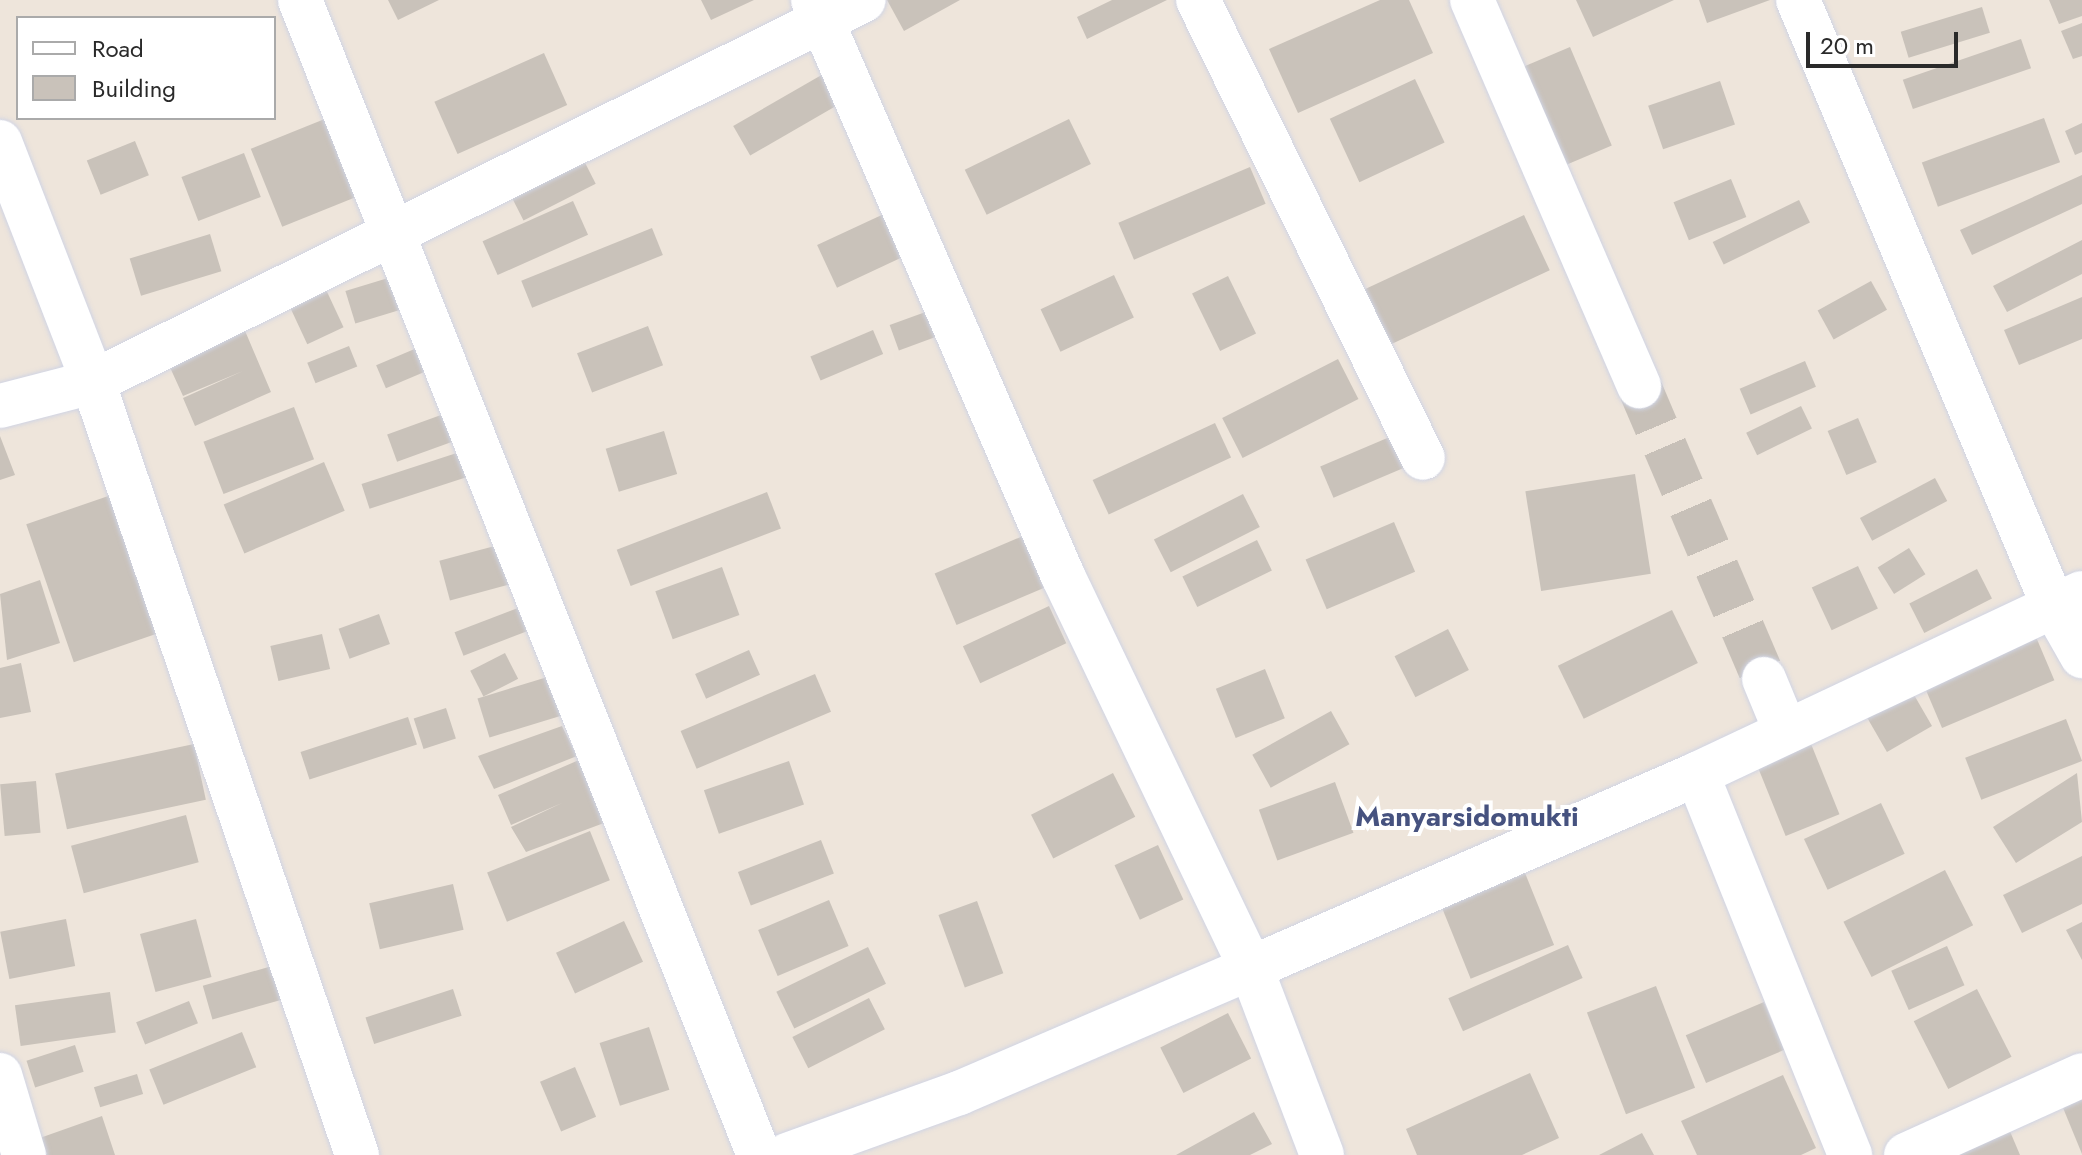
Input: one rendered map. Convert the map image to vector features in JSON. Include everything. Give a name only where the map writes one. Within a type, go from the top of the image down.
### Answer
[{"type":"street","points":[[300,0],[759,1155]]},
{"type":"street","points":[[0,406],[93,382],[393,238],[818,11],[864,0]]},
{"type":"street","points":[[1198,0],[1423,458]]},
{"type":"street","points":[[1472,0],[1639,386]]},
{"type":"street","points":[[1798,0],[2067,599],[2082,656]]},
{"type":"street","points":[[818,11],[1063,576],[1251,968],[1322,1155]]},
{"type":"street","points":[[0,142],[93,382],[357,1155]]},
{"type":"street","points":[[787,1155],[959,1093],[1251,968],[1697,774],[2067,599]]},
{"type":"street","points":[[1764,679],[1786,732]]},
{"type":"street","points":[[1697,774],[1850,1155]]},
{"type":"street","points":[[0,1075],[24,1155]]},
{"type":"street","points":[[1906,1155],[2082,1075]]},
{"type":"building","points":[[388,0],[439,0],[398,20]]},
{"type":"building","points":[[701,0],[754,0],[711,20]]},
{"type":"building","points":[[887,0],[960,0],[904,31]]},
{"type":"building","points":[[1112,0],[1167,0],[1087,39],[1077,17]]},
{"type":"building","points":[[1380,0],[1409,0],[1433,53],[1298,113],[1269,49]]},
{"type":"building","points":[[1576,0],[1674,0],[1593,37]]},
{"type":"building","points":[[1699,0],[1770,0],[1707,23]]},
{"type":"building","points":[[2049,0],[2082,0],[2082,16],[2059,24]]},
{"type":"building","points":[[1982,7],[1990,33],[1909,58],[1901,32]]},
{"type":"building","points":[[2082,23],[2082,56],[2073,59],[2061,31]]},
{"type":"building","points":[[2021,39],[2031,68],[1913,109],[1903,80]]},
{"type":"building","points":[[1570,47],[1612,145],[1559,168],[1518,69]]},
{"type":"building","points":[[544,53],[567,105],[458,154],[434,102]]},
{"type":"building","points":[[825,73],[842,102],[750,155],[733,126]]},
{"type":"building","points":[[1415,79],[1445,142],[1359,182],[1330,119]]},
{"type":"building","points":[[1720,81],[1735,124],[1663,149],[1648,106]]},
{"type":"building","points":[[337,114],[368,192],[282,227],[251,149]]},
{"type":"building","points":[[2044,118],[2060,162],[1938,207],[1922,162]]},
{"type":"building","points":[[1069,119],[1091,164],[987,215],[965,170]]},
{"type":"building","points":[[2082,123],[2082,152],[2075,155],[2065,131]]},
{"type":"building","points":[[135,141],[149,175],[101,195],[87,160]]},
{"type":"building","points":[[578,149],[596,184],[524,221],[506,186]]},
{"type":"building","points":[[244,153],[261,197],[198,221],[181,177]]},
{"type":"building","points":[[1250,167],[1266,204],[1134,260],[1118,223]]},
{"type":"building","points":[[2082,175],[2082,204],[1972,255],[1960,230]]},
{"type":"building","points":[[1731,179],[1746,217],[1689,240],[1674,202]]},
{"type":"building","points":[[1799,200],[1810,222],[1724,265],[1713,242]]},
{"type":"building","points":[[573,201],[588,235],[498,275],[483,241]]},
{"type":"building","points":[[886,213],[906,256],[837,288],[817,245]]},
{"type":"building","points":[[1524,215],[1550,270],[1383,348],[1357,293]]},
{"type":"building","points":[[652,228],[663,255],[532,308],[521,281]]},
{"type":"building","points":[[210,234],[221,271],[141,296],[130,259]]},
{"type":"building","points":[[2082,240],[2082,274],[2007,312],[1993,286]]},
{"type":"building","points":[[398,275],[408,308],[355,324],[345,291]]},
{"type":"building","points":[[1114,275],[1134,318],[1060,352],[1041,309]]},
{"type":"building","points":[[1228,276],[1256,334],[1220,351],[1192,294]]},
{"type":"building","points":[[322,281],[344,327],[307,344],[286,298]]},
{"type":"building","points":[[1871,281],[1887,310],[1834,339],[1818,311]]},
{"type":"building","points":[[2082,297],[2082,339],[2019,365],[2004,330]]},
{"type":"building","points":[[931,310],[940,335],[899,350],[890,325]]},
{"type":"building","points":[[240,319],[271,392],[195,426],[183,398],[243,371],[183,396],[163,352]]},
{"type":"building","points":[[648,326],[663,365],[592,392],[577,353]]},
{"type":"building","points":[[873,330],[883,354],[821,381],[810,357]]},
{"type":"building","points":[[424,345],[434,368],[386,388],[376,365]]},
{"type":"building","points":[[349,346],[357,366],[316,383],[307,363]]},
{"type":"building","points":[[1338,359],[1358,399],[1243,458],[1222,418]]},
{"type":"building","points":[[1805,361],[1816,387],[1751,415],[1740,389]]},
{"type":"building","points":[[1801,406],[1812,428],[1757,455],[1746,433]]},
{"type":"building","points":[[294,407],[314,459],[224,494],[203,442]]},
{"type":"building","points":[[452,411],[462,438],[397,462],[387,435]]},
{"type":"building","points":[[1858,418],[1877,462],[1846,475],[1828,431]]},
{"type":"building","points":[[1215,423],[1231,457],[1109,514],[1093,480]]},
{"type":"building","points":[[664,431],[677,474],[619,492],[606,449]]},
{"type":"building","points":[[0,436],[15,475],[0,480]]},
{"type":"building","points":[[1392,436],[1405,467],[1333,498],[1320,466]]},
{"type":"building","points":[[469,449],[477,474],[370,509],[362,484]]},
{"type":"building","points":[[324,462],[345,511],[244,553],[224,505]]},
{"type":"building","points":[[1635,474],[1651,574],[1541,591],[1525,491]]},
{"type":"building","points":[[1935,478],[1947,501],[1872,541],[1860,518]]},
{"type":"building","points":[[767,492],[781,528],[631,586],[617,550]]},
{"type":"building","points":[[117,493],[165,631],[74,662],[26,524]]},
{"type":"building","points":[[1243,494],[1260,527],[1171,572],[1154,539]]},
{"type":"building","points":[[1394,522],[1415,572],[1327,609],[1306,560]]},
{"type":"building","points":[[1023,536],[1045,588],[957,625],[935,574]]},
{"type":"building","points":[[1257,540],[1272,571],[1197,607],[1182,576]]},
{"type":"building","points":[[506,543],[517,583],[450,600],[439,561]]},
{"type":"building","points":[[1909,548],[1925,574],[1894,594],[1878,568]]},
{"type":"building","points":[[1858,566],[1878,609],[1832,630],[1812,588]]},
{"type":"building","points":[[722,567],[739,615],[673,639],[655,591]]},
{"type":"building","points":[[1977,569],[1992,598],[1924,633],[1909,604]]},
{"type":"building","points":[[40,580],[60,643],[7,660],[0,594]]},
{"type":"building","points":[[1049,606],[1066,643],[980,683],[963,646]]},
{"type":"building","points":[[518,608],[527,631],[463,656],[455,632]]},
{"type":"building","points":[[1672,610],[1698,663],[1584,719],[1558,666]]},
{"type":"building","points":[[379,614],[390,644],[350,659],[339,629]]},
{"type":"building","points":[[1448,629],[1469,670],[1415,697],[1395,656]]},
{"type":"building","points":[[322,634],[330,669],[278,681],[270,646]]},
{"type":"building","points":[[2036,637],[2054,680],[1942,728],[1924,685]]},
{"type":"building","points":[[749,650],[760,675],[706,699],[695,674]]},
{"type":"building","points":[[505,653],[518,679],[483,697],[470,671]]},
{"type":"building","points":[[21,663],[31,712],[0,718],[0,668]]},
{"type":"building","points":[[1265,669],[1285,718],[1236,738],[1216,689]]},
{"type":"building","points":[[815,674],[831,712],[697,769],[681,731]]},
{"type":"building","points":[[554,675],[566,714],[489,738],[477,698]]},
{"type":"building","points":[[1906,681],[1932,726],[1887,752],[1861,707]]},
{"type":"building","points":[[446,708],[456,738],[424,749],[414,719]]},
{"type":"building","points":[[1331,711],[1349,744],[1271,788],[1252,755]]},
{"type":"building","points":[[408,717],[417,745],[309,779],[301,752]]},
{"type":"building","points":[[2066,719],[2082,761],[1981,800],[1965,758]]},
{"type":"building","points":[[562,726],[577,756],[494,789],[478,756]]},
{"type":"building","points":[[1805,729],[1839,814],[1786,836],[1751,751]]},
{"type":"building","points":[[194,744],[206,800],[67,829],[55,774]]},
{"type":"building","points":[[579,760],[604,823],[526,852],[511,827],[562,803],[511,825],[498,795]]},
{"type":"building","points":[[789,761],[804,804],[719,834],[704,790]]},
{"type":"building","points":[[1113,773],[1135,817],[1053,858],[1031,815]]},
{"type":"building","points":[[2077,773],[2082,822],[2016,863],[1993,827]]},
{"type":"building","points":[[36,781],[41,833],[5,836],[0,784]]},
{"type":"building","points":[[1335,782],[1353,833],[1277,860],[1259,810]]},
{"type":"building","points":[[1881,803],[1905,854],[1828,890],[1804,839]]},
{"type":"building","points":[[186,815],[199,862],[84,893],[71,846]]},
{"type":"building","points":[[590,831],[610,880],[507,922],[487,873]]},
{"type":"building","points":[[821,840],[834,874],[751,906],[738,872]]},
{"type":"building","points":[[1158,845],[1183,899],[1140,920],[1114,865]]},
{"type":"building","points":[[2082,856],[2082,904],[2022,933],[2003,895]]},
{"type":"building","points":[[1523,868],[1554,945],[1471,979],[1440,902]]},
{"type":"building","points":[[1945,870],[1973,925],[1872,977],[1843,922]]},
{"type":"building","points":[[453,884],[464,930],[380,949],[369,903]]},
{"type":"building","points":[[829,900],[849,946],[778,976],[758,930]]},
{"type":"building","points":[[977,901],[1003,973],[965,987],[938,915]]},
{"type":"building","points":[[66,919],[75,966],[9,979],[0,932]]},
{"type":"building","points":[[196,919],[212,977],[156,992],[140,934]]},
{"type":"building","points":[[624,921],[643,962],[575,993],[556,953]]},
{"type":"building","points":[[2082,922],[2082,960],[2066,930]]},
{"type":"building","points":[[1568,945],[1583,978],[1463,1031],[1448,998]]},
{"type":"building","points":[[1947,946],[1964,985],[1909,1010],[1891,971]]},
{"type":"building","points":[[868,947],[886,984],[794,1029],[776,992]]},
{"type":"building","points":[[272,966],[282,1000],[212,1019],[203,986]]},
{"type":"building","points":[[1656,986],[1695,1088],[1626,1114],[1587,1013]]},
{"type":"building","points":[[453,989],[462,1016],[374,1044],[366,1017]]},
{"type":"building","points":[[1977,989],[2012,1057],[1948,1089],[1914,1021]]},
{"type":"building","points":[[110,992],[116,1033],[21,1046],[15,1005]]},
{"type":"building","points":[[869,998],[885,1029],[808,1068],[792,1037]]},
{"type":"building","points":[[189,1001],[198,1023],[145,1045],[136,1022]]},
{"type":"building","points":[[1764,1002],[1784,1050],[1706,1083],[1686,1035]]},
{"type":"building","points":[[1228,1013],[1251,1058],[1183,1093],[1160,1048]]},
{"type":"building","points":[[649,1027],[669,1090],[620,1106],[600,1043]]},
{"type":"building","points":[[242,1032],[256,1067],[164,1105],[149,1069]]},
{"type":"building","points":[[75,1045],[84,1072],[35,1087],[26,1061]]},
{"type":"building","points":[[575,1067],[596,1117],[561,1132],[540,1082]]},
{"type":"building","points":[[1530,1073],[1559,1138],[1522,1155],[1417,1155],[1406,1129]]},
{"type":"building","points":[[137,1074],[143,1094],[100,1107],[94,1087]]},
{"type":"building","points":[[1783,1075],[1816,1148],[1801,1155],[1697,1155],[1681,1121]]},
{"type":"building","points":[[2082,1094],[2082,1154],[2061,1103]]},
{"type":"building","points":[[1254,1112],[1272,1144],[1250,1155],[1176,1155]]},
{"type":"building","points":[[102,1116],[115,1155],[43,1155],[37,1139]]},
{"type":"building","points":[[2009,1129],[2020,1155],[1959,1155],[1958,1151]]},
{"type":"building","points":[[1642,1133],[1654,1155],[1599,1155]]},
{"type":"tunnel","points":[[1639,386],[1764,679]]},
{"type":"district","name":"Manyarsidomukti","points":[[1467,817]]}]
